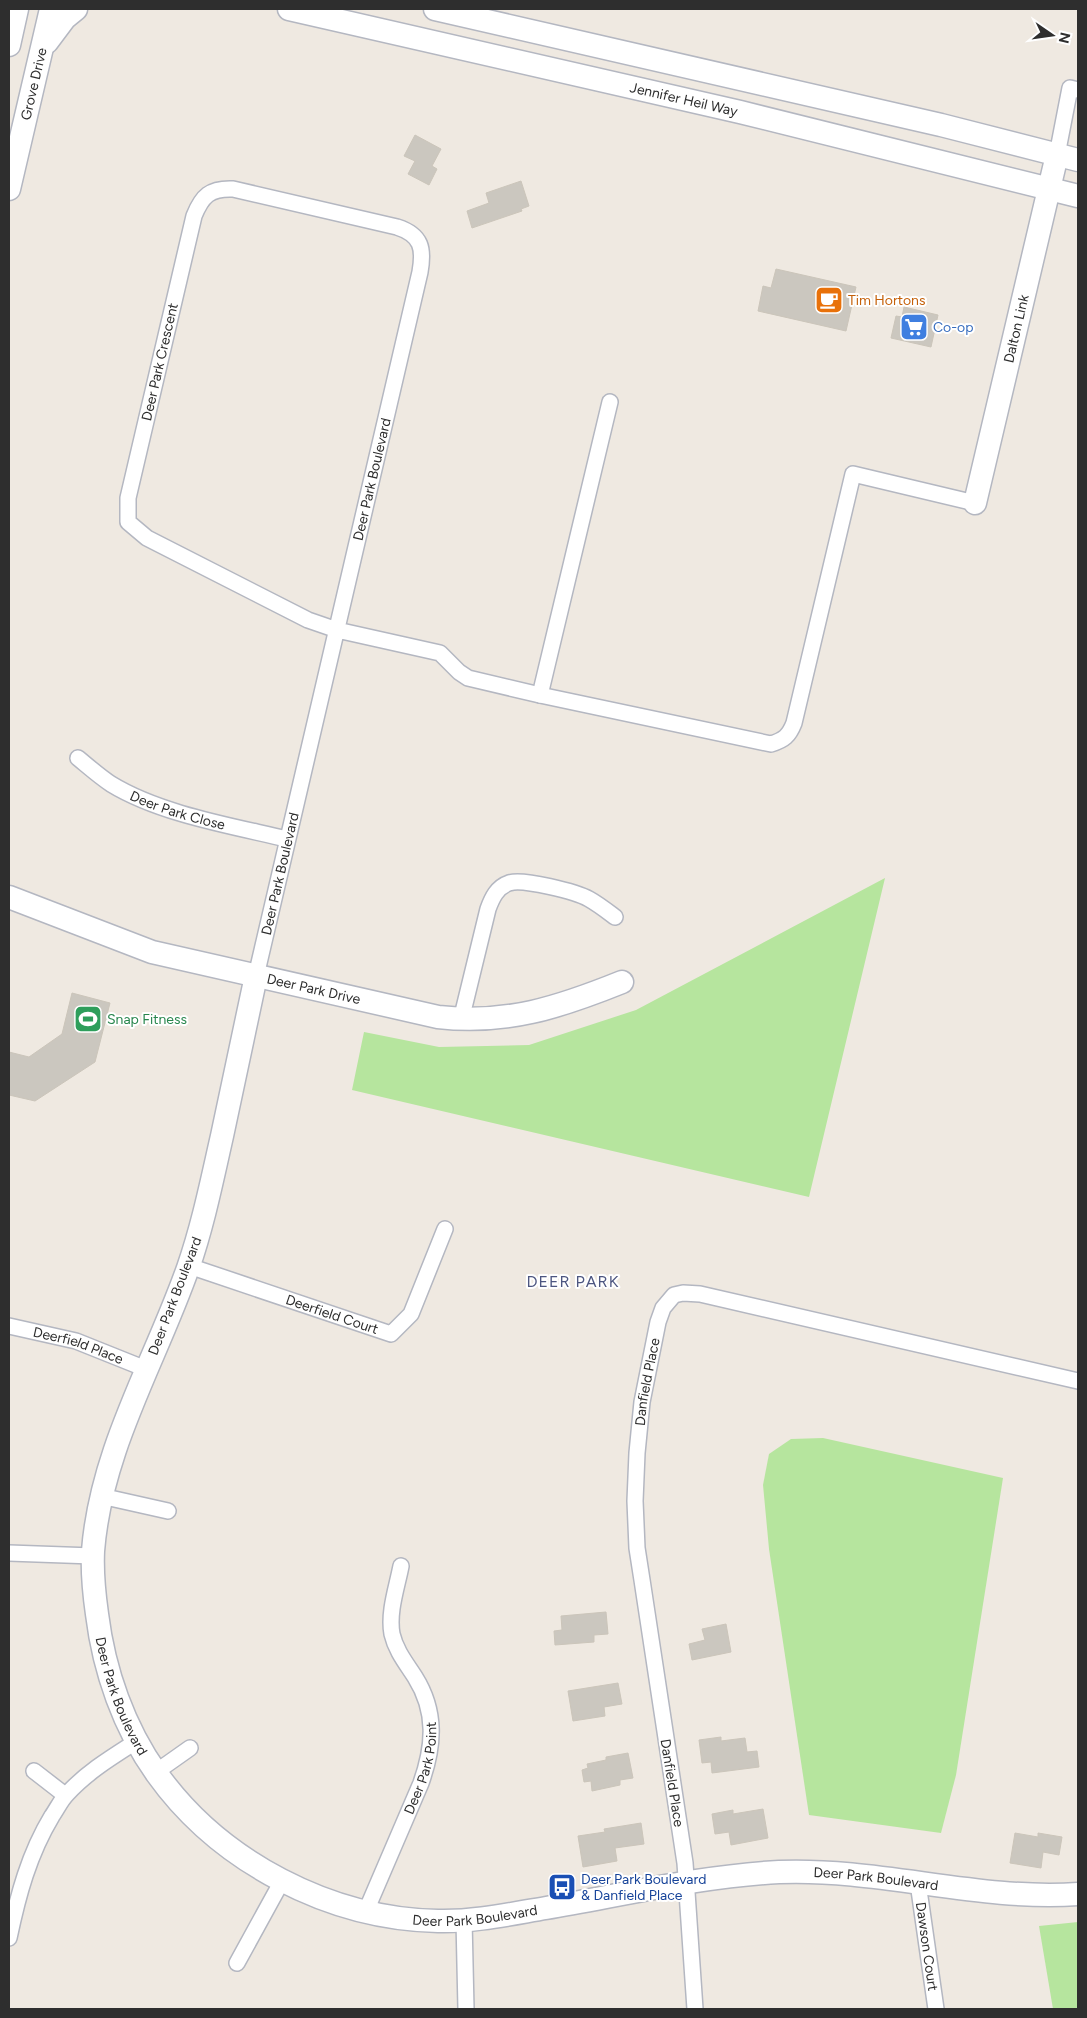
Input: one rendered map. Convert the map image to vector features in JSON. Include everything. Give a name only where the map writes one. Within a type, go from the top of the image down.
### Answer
[{"type":"street","points":[[9,45],[17,9]]},
{"type":"street","name":"Grove Drive","points":[[9,189],[51,9]]},
{"type":"street","points":[[41,51],[65,18],[76,9]]},
{"type":"street","name":"Jennifer Heil Way","points":[[289,9],[740,112],[1078,196]]},
{"type":"street","points":[[435,9],[940,125],[1068,157],[1074,89]]},
{"type":"street","name":"Dalton Link","points":[[974,503],[1050,188],[1068,157]]},
{"type":"street","name":"Deer Park Crescent","points":[[419,242],[406,230],[397,227],[233,189],[221,188],[210,192],[202,200],[194,216],[128,498],[128,522],[147,538],[295,614],[336,630],[440,653],[459,672],[468,678],[758,743],[771,744],[782,741],[790,734],[794,723],[853,474],[974,503]]},
{"type":"street","name":"Deer Park Boulevard","points":[[419,242],[422,252],[420,272],[287,839],[207,1203],[189,1266],[120,1433],[101,1496],[93,1556],[94,1591],[104,1658],[112,1686],[137,1742],[156,1772],[197,1820],[235,1851],[282,1881],[322,1897],[366,1911],[418,1920],[487,1918],[752,1874],[809,1872],[858,1875],[1030,1894],[1078,1894]]},
{"type":"street","points":[[540,695],[610,402]]},
{"type":"street","name":"Deer Park Close","points":[[78,758],[113,784],[148,801],[207,819],[287,839]]},
{"type":"street","points":[[461,1020],[488,909],[494,895],[501,888],[509,883],[525,882],[578,894],[588,898],[615,917]]},
{"type":"street","name":"Deer Park Drive","points":[[9,897],[74,924],[152,952],[438,1017],[461,1020],[497,1019],[538,1012],[622,982]]},
{"type":"street","name":"Deerfield Court","points":[[189,1266],[391,1334],[410,1314],[444,1229]]},
{"type":"street","name":"Danfield Place","points":[[695,2009],[686,1884],[642,1580],[636,1525],[637,1453],[642,1402],[658,1322],[668,1300],[674,1295],[683,1293],[700,1294],[1078,1381]]},
{"type":"street","name":"Deerfield Place","points":[[9,1326],[76,1341],[146,1369]]},
{"type":"street","points":[[101,1496],[168,1511]]},
{"type":"street","points":[[9,1553],[93,1556]]},
{"type":"street","name":"Deer Park Point","points":[[366,1911],[427,1766],[432,1735],[432,1718],[428,1704],[422,1689],[401,1656],[392,1632],[392,1607],[401,1566]]},
{"type":"street","points":[[9,1938],[13,1899],[39,1841],[65,1795],[88,1773],[137,1742]]},
{"type":"street","name":"Deer Park Boulevard","points":[[156,1772],[190,1748]]},
{"type":"street","points":[[34,1771],[65,1795]]},
{"type":"street","points":[[237,1964],[282,1881]]},
{"type":"street","name":"Dawson Court","points":[[918,1883],[936,2009]]},
{"type":"street","points":[[464,1920],[466,2009]]},
{"type":"green space","points":[[885,878],[809,1197],[352,1090],[364,1032],[439,1047],[529,1045],[636,1010]]},
{"type":"green space","points":[[823,1438],[1003,1478],[956,1775],[941,1833],[809,1815],[769,1549],[763,1485],[769,1454],[791,1439]]},
{"type":"green space","points":[[1078,1922],[1078,2009],[1053,2009],[1039,1926]]},
{"type":"building","points":[[415,135],[441,149],[432,166],[437,169],[429,185],[408,174],[415,161],[404,156]]},
{"type":"building","points":[[521,181],[529,206],[521,209],[522,211],[472,228],[467,211],[489,203],[486,193]]},
{"type":"building","points":[[776,269],[856,287],[846,331],[758,311],[763,286],[771,288]]},
{"type":"building","name":"Co-op","points":[[904,307],[938,315],[931,347],[891,338],[896,316],[902,317]]},
{"type":"building","points":[[72,993],[110,1003],[95,1062],[35,1101],[9,1095],[9,1052],[29,1057],[62,1034]]},
{"type":"building","points":[[606,1612],[608,1634],[594,1635],[594,1642],[555,1645],[554,1631],[562,1630],[561,1616]]},
{"type":"building","points":[[726,1624],[731,1652],[692,1660],[689,1644],[705,1640],[702,1629]]},
{"type":"building","points":[[618,1683],[622,1704],[604,1707],[605,1716],[573,1721],[568,1691]]},
{"type":"building","points":[[721,1737],[721,1741],[745,1738],[747,1752],[757,1751],[759,1767],[712,1773],[711,1762],[702,1763],[699,1740]]},
{"type":"building","points":[[628,1753],[633,1778],[620,1780],[620,1785],[592,1791],[591,1781],[584,1782],[582,1770],[588,1768],[587,1764],[606,1760],[606,1757]]},
{"type":"building","points":[[763,1809],[768,1838],[731,1845],[729,1832],[715,1834],[712,1814],[733,1810],[733,1814]]},
{"type":"building","points":[[641,1823],[644,1844],[615,1848],[617,1861],[583,1867],[578,1836],[605,1832],[604,1829]]},
{"type":"building","points":[[1015,1833],[1038,1837],[1038,1833],[1062,1837],[1059,1855],[1043,1852],[1041,1868],[1010,1863]]},
{"type":"place","name":"Tim Hortons","points":[[829,300]]},
{"type":"place","name":"Co-op","points":[[914,327]]},
{"type":"place","name":"Snap Fitness","points":[[88,1019]]},
{"type":"place","name":"Deer Park Boulevard & Danfield Place","points":[[562,1887]]},
{"type":"district","name":"DEER PARK","points":[[573,1281]]}]
